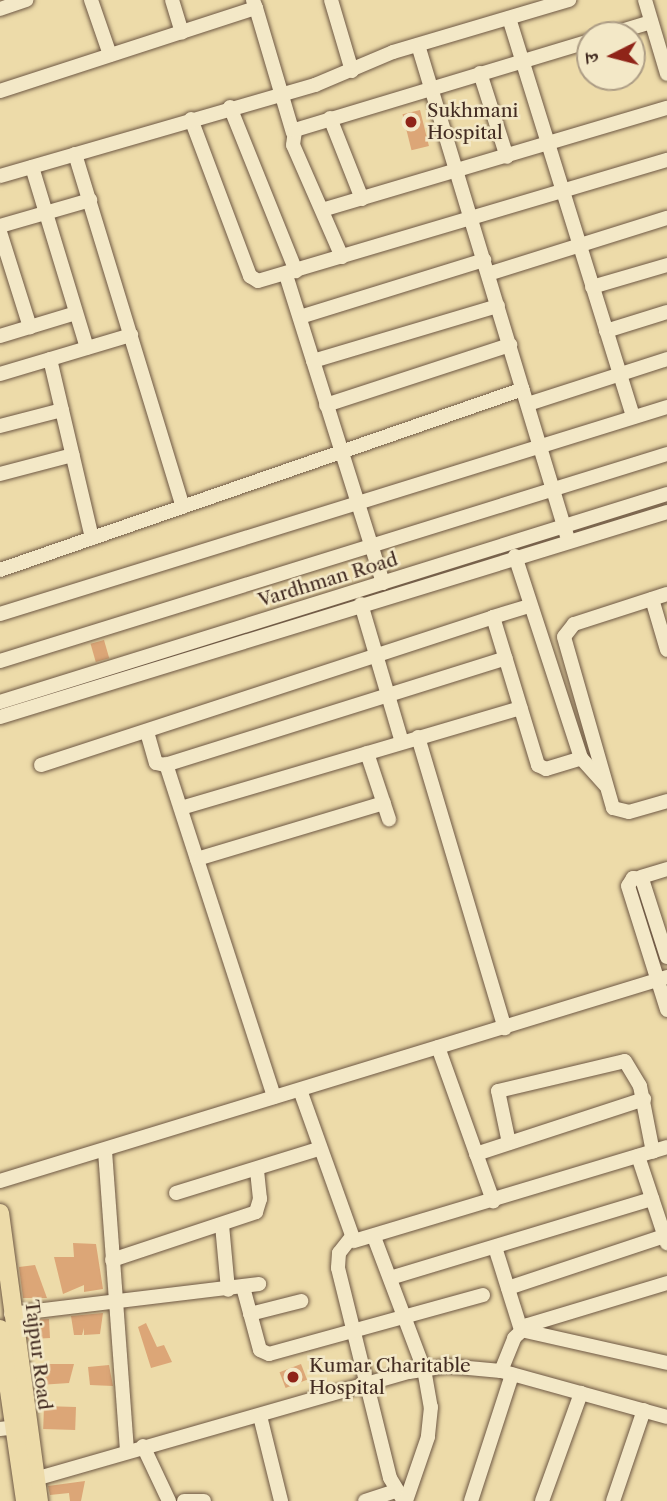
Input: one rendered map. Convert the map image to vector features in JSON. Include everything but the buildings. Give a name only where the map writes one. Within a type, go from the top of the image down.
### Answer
[{"type":"main road","name":"Tajpur Road","points":[[0,1213],[11,1314],[13,1428],[35,1479],[38,1501]]},
{"type":"main road","name":"Tajpur Road","points":[[0,1329],[25,1501]]},
{"type":"street","points":[[0,9],[26,0]]},
{"type":"street","points":[[91,0],[110,55]]},
{"type":"street","points":[[172,0],[182,32]]},
{"type":"street","points":[[331,0],[352,71]]},
{"type":"street","points":[[0,176],[282,93],[352,71],[418,45],[569,0]]},
{"type":"street","points":[[645,0],[667,74]]},
{"type":"street","points":[[0,91],[182,32],[254,4],[293,132],[342,257]]},
{"type":"street","points":[[509,18],[633,417]]},
{"type":"street","points":[[646,24],[651,22]]},
{"type":"street","points":[[418,45],[566,534]]},
{"type":"street","points":[[293,132],[330,118],[576,45]]},
{"type":"street","points":[[480,74],[507,157]]},
{"type":"street","points":[[230,107],[291,273],[300,317],[326,405],[383,583]]},
{"type":"street","points":[[322,210],[667,108]]},
{"type":"street","points":[[330,118],[362,199]]},
{"type":"street","points":[[191,119],[250,276],[264,281],[667,159]]},
{"type":"street","points":[[75,154],[183,507]]},
{"type":"street","points":[[32,167],[87,348]]},
{"type":"street","points":[[0,226],[90,200]]},
{"type":"street","points":[[300,317],[579,245],[667,218]]},
{"type":"street","points":[[0,232],[6,270],[30,327]]},
{"type":"street","points":[[592,287],[667,265]]},
{"type":"street","points":[[313,361],[498,306]]},
{"type":"street","points":[[606,331],[667,312]]},
{"type":"street","points":[[0,336],[76,313]]},
{"type":"street","points":[[0,374],[131,335]]},
{"type":"street","points":[[326,405],[510,345]]},
{"type":"street","points":[[50,359],[92,538]]},
{"type":"street","points":[[528,404],[667,359]]},
{"type":"street","points":[[0,570],[340,450],[523,389]]},
{"type":"street","points":[[0,614],[667,407]]},
{"type":"street","points":[[0,426],[62,410]]},
{"type":"street","points":[[0,660],[371,548],[667,454]]},
{"type":"street","points":[[0,474],[73,455]]},
{"type":"street","name":"Vardhman Road","points":[[0,717],[514,556],[667,494]]},
{"type":"street","name":"Vardhman Road","points":[[0,702],[383,583],[566,534],[667,512]]},
{"type":"street","points":[[514,556],[581,758],[606,786]]},
{"type":"street","points":[[667,594],[565,632],[606,786],[617,812],[667,801]]},
{"type":"street","points":[[652,599],[667,650]]},
{"type":"street","points":[[360,604],[402,742]]},
{"type":"street","points":[[41,765],[530,606]]},
{"type":"street","points":[[493,617],[540,768],[581,758]]},
{"type":"street","points":[[146,732],[156,763],[166,764],[506,658]]},
{"type":"street","points":[[181,808],[521,708]]},
{"type":"street","points":[[418,737],[505,1028]]},
{"type":"street","points":[[367,753],[389,819]]},
{"type":"street","points":[[166,764],[274,1097]]},
{"type":"street","points":[[197,859],[384,803]]},
{"type":"street","points":[[667,869],[627,885],[662,978],[667,1010]]},
{"type":"street","points":[[642,877],[667,957]]},
{"type":"street","points":[[0,1181],[105,1151],[662,978]]},
{"type":"street","points":[[438,1047],[493,1201]]},
{"type":"street","points":[[350,1239],[374,1237],[660,1150],[633,1066],[625,1061],[501,1089],[497,1100],[509,1143]]},
{"type":"street","points":[[300,1090],[350,1239],[338,1260],[367,1384],[402,1498]]},
{"type":"street","points":[[476,1154],[644,1099]]},
{"type":"street","points":[[176,1193],[318,1149]]},
{"type":"street","points":[[105,1151],[127,1450]]},
{"type":"street","points":[[509,1288],[666,1240],[638,1156]]},
{"type":"street","points":[[112,1260],[222,1225],[258,1209],[257,1169]]},
{"type":"street","points":[[390,1278],[652,1199]]},
{"type":"street","points":[[222,1225],[228,1290]]},
{"type":"street","points":[[374,1237],[425,1368],[429,1430],[402,1498]]},
{"type":"street","points":[[471,1501],[521,1330],[495,1247]]},
{"type":"street","points":[[521,1330],[667,1283]]},
{"type":"street","points":[[11,1314],[115,1300],[228,1290],[259,1284]]},
{"type":"street","points":[[243,1287],[265,1354],[355,1334],[483,1295]]},
{"type":"street","points":[[250,1314],[301,1301]]},
{"type":"street","points":[[521,1330],[666,1361]]},
{"type":"street","points":[[35,1479],[127,1450],[261,1416],[425,1368],[507,1373],[667,1417]]},
{"type":"street","points":[[542,1501],[580,1394]]},
{"type":"street","points":[[613,1501],[644,1410]]},
{"type":"street","points":[[261,1416],[281,1501]]},
{"type":"street","points":[[143,1446],[169,1501]]},
{"type":"street","points":[[365,1501],[402,1498]]},
{"type":"street","points":[[184,1501],[204,1501]]},
{"type":"place","name":"Sukhmani Hospital","points":[[411,122]]},
{"type":"place","name":"Kumar Charitable Hospital","points":[[293,1377]]}]
